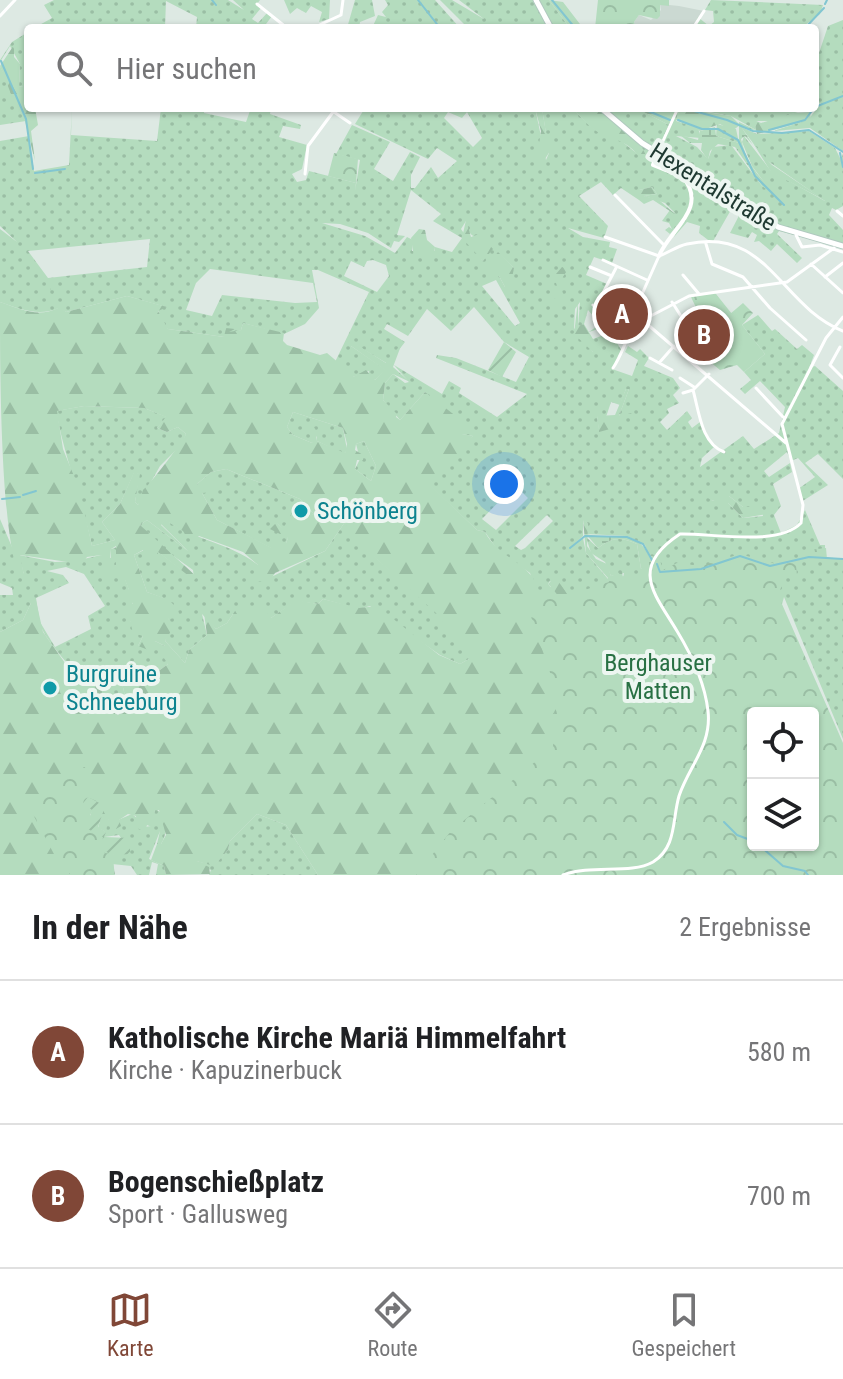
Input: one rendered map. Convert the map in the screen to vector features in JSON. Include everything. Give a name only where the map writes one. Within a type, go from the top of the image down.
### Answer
[{"type":"main road","points":[[536,0],[549,24]]},
{"type":"main road","name":"Hexentalstraße","points":[[606,112],[657,153],[734,193],[778,227],[840,246]]},
{"type":"street","points":[[0,16],[15,0]]},
{"type":"street","points":[[322,24],[341,15],[343,0]]},
{"type":"street","points":[[257,4],[282,24]]},
{"type":"street","points":[[696,24],[704,11]]},
{"type":"street","points":[[305,171],[308,146],[334,112]]},
{"type":"street","points":[[337,112],[350,123]]},
{"type":"street","points":[[676,112],[653,165],[683,177],[691,192],[691,207],[684,224],[662,246],[638,306],[641,319],[786,443]]},
{"type":"street","points":[[615,195],[668,252]]},
{"type":"street","points":[[837,211],[843,216]]},
{"type":"street","points":[[796,235],[802,247],[840,246]]},
{"type":"street","points":[[605,237],[659,256],[686,244],[747,249],[809,311],[836,325]]},
{"type":"street","points":[[706,244],[712,264],[735,272],[806,340]]},
{"type":"street","points":[[613,368],[623,352],[631,327],[672,302],[699,294],[782,283],[795,278],[840,246]]},
{"type":"street","points":[[603,260],[647,280]]},
{"type":"street","points":[[825,277],[843,263]]},
{"type":"street","points":[[811,264],[843,293]]},
{"type":"street","points":[[603,293],[617,266]]},
{"type":"street","points":[[590,267],[612,276]]},
{"type":"street","points":[[683,275],[699,294]]},
{"type":"street","points":[[672,302],[693,335]]},
{"type":"street","points":[[593,305],[615,324],[631,327]]},
{"type":"street","points":[[563,875],[596,867],[636,868],[656,860],[670,841],[680,795],[704,744],[708,721],[702,687],[684,644],[655,601],[651,573],[660,552],[680,534],[769,537],[795,529],[802,520],[803,509],[782,431],[783,417],[843,317]]},
{"type":"street","points":[[659,363],[674,346]]},
{"type":"street","points":[[840,347],[829,364],[843,378]]},
{"type":"street","points":[[650,358],[672,370]]},
{"type":"street","points":[[683,393],[709,374]]},
{"type":"street","points":[[680,378],[693,388],[704,430],[714,447],[724,452]]},
{"type":"street","points":[[756,388],[783,417]]},
{"type":"street","points":[[776,436],[782,431]]},
{"type":"shaded area","points":[[660,4],[704,11],[696,24],[635,24],[639,15],[651,20],[661,10]]},
{"type":"green space","points":[[54,0],[228,0],[244,10],[233,0],[260,0],[257,4],[261,8],[252,19],[258,23],[267,13],[272,16],[266,24],[196,24],[197,17],[166,1],[165,24],[41,24],[52,18],[44,5]]},
{"type":"green space","points":[[284,0],[330,0],[329,19],[319,22],[322,12],[311,6],[306,13],[297,8],[290,14]]},
{"type":"green space","points":[[355,0],[372,0],[375,16],[360,24],[348,24]]},
{"type":"green space","points":[[385,0],[435,0],[456,24],[374,24],[378,15],[386,17],[382,12],[388,5]]},
{"type":"green space","points":[[440,0],[452,0],[484,19],[459,0],[549,0],[567,24],[464,24]]},
{"type":"green space","points":[[549,0],[563,2],[580,24],[567,24]]},
{"type":"green space","points":[[598,0],[669,0],[669,6],[660,5],[657,19],[639,15],[635,24],[595,24]]},
{"type":"green space","points":[[711,0],[823,5],[820,14],[806,24],[712,24],[713,11],[705,10]]},
{"type":"green space","points":[[698,17],[707,24],[695,24]]},
{"type":"green space","points":[[843,20],[843,151],[810,128],[773,131],[808,120],[814,112],[819,112],[819,53],[828,26]]},
{"type":"green space","points":[[24,34],[24,86],[19,87],[20,64],[10,46],[0,62],[12,42]]},
{"type":"green space","points":[[14,45],[14,57],[20,64],[19,87],[24,86],[24,112],[36,112],[38,125],[31,131],[35,161],[22,109],[15,104],[0,66]]},
{"type":"green space","points":[[0,66],[18,101],[26,121],[0,125]]},
{"type":"green space","points":[[72,112],[71,135],[157,141],[161,112],[204,112],[246,122],[250,112],[270,112],[301,125],[300,129],[283,126],[279,137],[307,145],[302,169],[292,174],[297,182],[306,180],[309,171],[356,183],[355,191],[360,160],[336,154],[352,125],[390,142],[374,169],[393,181],[410,152],[420,157],[411,175],[411,188],[415,188],[431,167],[438,178],[457,161],[437,148],[428,159],[355,124],[362,112],[448,112],[444,118],[473,147],[482,138],[467,112],[536,112],[546,160],[549,153],[543,112],[577,112],[592,127],[603,134],[615,136],[644,159],[600,112],[644,112],[671,126],[655,112],[679,112],[676,121],[698,128],[701,138],[676,136],[697,147],[708,159],[713,147],[731,145],[762,186],[770,190],[752,166],[742,142],[744,136],[771,171],[825,201],[765,159],[741,127],[757,134],[809,131],[835,148],[841,160],[843,153],[843,206],[836,210],[832,208],[829,215],[843,230],[843,248],[779,231],[777,234],[802,258],[797,263],[777,244],[771,251],[759,241],[754,242],[757,235],[752,232],[748,238],[730,233],[744,206],[750,208],[722,193],[736,201],[712,243],[699,233],[700,226],[687,222],[674,237],[682,219],[670,234],[665,230],[669,227],[672,229],[669,223],[662,221],[670,210],[676,214],[665,203],[644,196],[657,194],[652,187],[639,190],[639,200],[621,188],[613,195],[601,182],[579,196],[608,226],[604,238],[568,228],[583,237],[610,242],[609,247],[617,249],[612,263],[594,257],[586,275],[607,284],[601,308],[606,318],[601,319],[601,328],[589,332],[600,324],[588,310],[584,324],[578,327],[580,302],[575,309],[574,328],[593,352],[593,339],[617,330],[615,340],[622,351],[612,369],[632,376],[638,360],[625,352],[628,346],[637,352],[640,349],[649,358],[644,366],[673,378],[680,388],[673,395],[679,403],[667,409],[669,413],[660,422],[667,430],[687,411],[692,418],[688,422],[692,428],[700,422],[714,447],[702,458],[700,467],[743,436],[754,449],[779,433],[785,407],[760,381],[745,394],[740,389],[751,380],[744,372],[765,354],[742,325],[758,315],[772,331],[775,329],[797,349],[802,345],[814,355],[809,368],[815,366],[843,391],[843,479],[818,454],[805,463],[828,485],[801,502],[798,489],[815,477],[798,458],[791,461],[787,452],[764,471],[769,477],[790,463],[792,472],[773,484],[781,506],[774,515],[781,533],[797,525],[805,510],[820,545],[825,545],[825,557],[843,559],[843,739],[784,597],[755,707],[747,707],[747,716],[438,875],[587,615],[550,581],[548,584],[560,598],[538,597],[530,573],[499,552],[485,532],[477,530],[425,481],[473,436],[461,434],[425,392],[400,420],[383,400],[385,383],[393,374],[405,383],[409,382],[394,365],[442,394],[449,381],[461,388],[459,393],[497,417],[527,394],[436,358],[437,355],[456,358],[516,382],[529,357],[504,342],[474,307],[451,331],[427,309],[408,336],[387,324],[384,329],[405,342],[388,364],[351,342],[351,346],[386,370],[375,380],[368,376],[369,371],[353,377],[335,362],[369,292],[318,270],[312,270],[319,308],[305,324],[284,334],[243,323],[241,330],[224,337],[168,329],[163,325],[158,310],[166,307],[127,296],[66,312],[59,308],[44,312],[29,311],[0,302],[0,229],[17,242],[0,226],[0,141],[29,136],[34,171],[69,165]],"holes":[[[411,190],[441,214],[433,221],[462,238],[452,252],[435,247],[435,251],[412,251],[413,240],[407,237],[395,253],[365,236],[322,223],[340,224],[368,233],[391,248],[394,241],[399,242],[405,236],[397,235]],[[466,221],[469,233],[486,245],[483,261],[461,229]],[[150,239],[147,267],[48,278],[28,251]],[[498,253],[514,268],[505,287],[499,276]],[[351,261],[364,267],[367,261],[386,265],[389,276],[377,292],[344,276]],[[210,269],[313,283],[317,302],[295,303],[222,295],[212,316],[186,310],[196,283]],[[496,280],[520,323],[515,326],[482,286]],[[626,389],[629,389],[619,416],[625,416],[599,429],[597,416],[606,417],[611,402],[620,405]],[[515,485],[528,498],[496,530],[482,519]],[[729,496],[743,507],[761,507],[763,516],[743,518],[728,503],[711,500]],[[547,515],[553,521],[525,548],[521,550],[515,546]],[[583,520],[588,524],[586,534],[627,536],[645,545],[649,556],[655,557],[641,569],[637,544],[616,539],[598,548],[586,537],[591,553],[605,562],[611,576],[624,573],[623,578],[608,579],[586,553],[583,538],[574,544],[583,536]]]},
{"type":"green space","points":[[448,112],[467,112],[462,118]]},
{"type":"green space","points":[[536,112],[543,112],[546,133],[554,145],[543,162],[537,158],[541,131]]},
{"type":"green space","points":[[577,112],[601,112],[641,146],[647,157],[641,160],[629,146],[599,133]]},
{"type":"green space","points":[[644,112],[658,112],[673,119],[657,148],[643,141],[658,145],[669,125]]},
{"type":"green space","points":[[679,112],[706,112],[731,116],[740,125],[732,131],[720,124],[700,131],[676,120]]},
{"type":"green space","points":[[709,112],[798,112],[771,121],[755,121],[756,130],[731,116]]},
{"type":"green space","points":[[810,112],[811,120],[757,134],[754,120],[761,123],[794,113]]},
{"type":"green space","points":[[739,122],[756,130],[742,128],[753,145],[745,136],[741,139],[756,173],[798,213],[762,186],[735,147],[718,144],[710,151],[708,160],[701,150],[702,143],[690,143],[680,135],[698,140],[700,131],[715,127],[716,136],[739,143]]},
{"type":"green space","points":[[717,124],[736,129],[739,143],[716,136]]},
{"type":"green space","points":[[753,143],[772,165],[826,201],[771,172]]},
{"type":"green space","points":[[334,153],[358,159],[356,183],[328,176]]},
{"type":"green space","points":[[652,187],[657,194],[644,196],[659,200],[676,215],[653,200],[644,204],[639,200],[639,190]]},
{"type":"green space","points":[[466,220],[471,237],[479,234],[493,249],[483,261],[462,238]]},
{"type":"green space","points":[[419,229],[425,230],[427,240],[435,247],[434,256],[421,254],[414,257],[411,238]]},
{"type":"green space","points":[[498,252],[514,268],[510,288],[505,287],[499,276],[495,278],[487,266]]},
{"type":"green space","points":[[562,267],[568,269],[559,283],[565,299],[559,300],[553,310],[554,299],[560,295],[556,283],[550,281]]},
{"type":"green space","points":[[600,291],[628,305],[625,320],[619,319],[615,306],[605,311],[593,303]]},
{"type":"green space","points":[[715,293],[730,314],[743,303],[753,313],[742,325],[765,354],[744,372],[737,365],[720,370],[698,352],[703,341],[690,325],[700,316],[691,297]]},
{"type":"green space","points":[[716,294],[764,354],[744,370],[717,338],[725,331],[718,335],[698,309]]},
{"type":"green space","points":[[127,296],[167,307],[158,311],[168,329],[224,337],[226,328],[235,329],[229,332],[241,330],[243,323],[284,333],[283,341],[287,345],[320,355],[327,353],[346,369],[354,365],[353,377],[366,370],[375,380],[385,370],[351,346],[351,341],[386,363],[402,343],[393,367],[410,382],[393,374],[385,383],[383,400],[397,414],[396,417],[400,420],[425,392],[466,424],[462,434],[473,436],[461,452],[426,481],[532,577],[539,597],[551,587],[548,584],[555,577],[569,596],[554,749],[419,875],[318,875],[286,825],[257,814],[230,841],[228,850],[214,866],[196,861],[209,867],[210,874],[166,875],[164,866],[151,860],[157,844],[161,844],[166,835],[159,810],[155,810],[152,827],[147,825],[145,832],[137,828],[136,816],[128,814],[119,820],[121,826],[116,829],[108,819],[106,832],[98,828],[104,806],[87,797],[82,800],[93,810],[90,815],[112,854],[115,875],[0,875],[0,632],[23,620],[31,603],[36,601],[43,632],[65,663],[90,685],[96,681],[108,709],[118,715],[128,709],[122,683],[152,666],[160,670],[168,664],[162,655],[165,646],[155,641],[151,651],[138,646],[143,636],[133,633],[130,621],[124,614],[133,603],[126,601],[129,590],[125,580],[106,574],[104,568],[116,565],[116,546],[111,549],[110,560],[105,561],[101,555],[87,557],[82,564],[20,555],[24,575],[20,578],[13,557],[5,488],[0,302],[36,312],[58,308],[57,304],[66,312]],"holes":[[[84,406],[144,408],[166,417],[157,428],[167,432],[178,427],[186,434],[143,490],[138,505],[135,502],[140,474],[134,472],[120,504],[102,522],[115,540],[92,546],[80,491],[63,449],[57,411]],[[293,412],[343,428],[347,444],[345,453],[317,441],[315,428],[308,432],[312,443],[293,435],[287,427]],[[364,441],[376,466],[371,481],[355,469],[357,460],[363,460],[363,455],[355,450],[356,444]],[[226,469],[300,499],[314,514],[303,518],[292,513],[283,529],[276,523],[270,529],[288,538],[286,543],[277,542],[272,548],[217,520],[202,493],[213,492],[216,481],[205,482],[201,488],[197,484],[211,472]],[[147,520],[188,551],[161,525],[165,520],[186,536],[195,539],[199,536],[243,552],[258,565],[258,581],[264,582],[264,590],[275,573],[325,551],[345,522],[350,535],[436,613],[469,659],[460,664],[439,655],[377,606],[359,608],[323,599],[318,604],[296,600],[271,618],[259,605],[237,608],[227,623],[216,629],[204,613],[207,635],[189,650],[185,663],[165,641],[174,626],[168,627],[168,619],[180,617],[178,611],[168,600],[147,592],[134,555],[143,550],[146,560],[152,557],[158,561],[158,552],[194,580],[197,577],[140,525]]]},
{"type":"green space","points":[[578,301],[578,326],[584,324],[593,339],[593,352],[574,334]]},
{"type":"green space","points":[[504,342],[516,352],[502,377],[488,370]]},
{"type":"green space","points":[[626,389],[629,389],[619,416],[632,413],[610,429],[599,432],[597,416],[615,415]]},
{"type":"green space","points":[[84,406],[144,408],[167,417],[157,428],[167,432],[178,427],[186,434],[182,444],[160,466],[138,505],[135,502],[139,474],[134,473],[120,504],[102,522],[115,540],[92,546],[56,411]]},
{"type":"green space","points":[[293,412],[343,428],[347,450],[344,454],[317,441],[317,436],[312,443],[293,435],[287,427]]},
{"type":"green space","points":[[364,441],[376,466],[371,481],[355,469],[360,459],[356,444]]},
{"type":"green space","points":[[226,469],[300,499],[314,514],[283,530],[277,523],[288,538],[286,543],[273,549],[217,520],[197,484],[211,472]]},
{"type":"green space","points":[[711,495],[729,496],[743,507],[761,507],[767,514],[743,518],[728,503],[721,504],[708,498]]},
{"type":"green space","points":[[0,519],[24,575],[19,555],[55,562],[75,561],[101,555],[111,558],[111,549],[117,547],[117,563],[110,574],[125,579],[133,600],[130,621],[143,636],[138,646],[155,641],[165,646],[168,664],[160,670],[151,666],[122,683],[128,709],[121,715],[92,691],[57,650],[43,631],[31,603],[23,620],[0,632],[0,595],[13,595],[12,588],[0,583]],"holes":[[[66,567],[84,574],[105,606],[88,616],[91,629],[55,647],[40,622],[36,598],[69,583],[63,575],[47,571]]]},
{"type":"green space","points":[[165,519],[247,558],[258,565],[258,573],[269,578],[325,551],[345,522],[374,556],[445,620],[469,659],[460,664],[440,655],[370,606],[359,609],[323,599],[318,604],[296,601],[271,618],[233,614],[227,623],[216,629],[202,614],[207,635],[189,650],[185,663],[165,641],[169,631],[166,623],[174,609],[163,598],[147,592],[134,555],[144,550],[158,560],[157,551],[194,579],[193,570],[154,542],[140,525],[147,520],[188,551],[161,524]]},
{"type":"green space","points":[[583,519],[588,524],[587,546],[596,559],[607,564],[611,576],[622,572],[623,578],[605,586],[608,578],[586,553]]},
{"type":"green space","points":[[586,534],[630,538],[644,547],[649,556],[656,557],[653,563],[641,569],[637,544],[616,539],[598,548]]},
{"type":"green space","name":"Berghauser Matten","points":[[826,548],[827,559],[796,562],[797,577],[785,578],[778,595],[843,743],[843,875],[416,875],[451,831],[553,747],[556,690],[525,599],[536,592],[539,596],[551,587],[560,598],[609,582],[608,578],[651,573],[659,557],[663,570],[677,563],[701,566],[740,554],[776,564],[808,556],[809,550]]},
{"type":"green space","points":[[86,767],[87,797],[106,805],[100,816],[88,806],[82,814],[82,825],[88,827],[84,830],[96,831],[107,838],[104,853],[113,854],[114,875],[71,875],[55,856],[28,805],[40,805],[58,779],[69,771]]},
{"type":"green space","points":[[88,797],[105,806],[98,827],[106,832],[104,837],[130,838],[130,854],[112,855],[101,849],[103,837],[86,828],[92,810],[86,805],[84,810],[80,807]]},
{"type":"green space","points":[[155,809],[162,815],[166,830],[161,844],[157,844],[160,831],[149,859],[164,866],[166,875],[156,875],[158,864],[152,862],[149,875],[137,875],[131,866],[112,864],[112,855],[128,848],[119,835],[104,837],[107,819],[118,820],[132,814],[137,818],[138,828],[151,826]]},
{"type":"green space","points":[[257,814],[286,825],[318,875],[209,875],[211,870],[195,864],[196,861],[214,865],[228,850],[230,841]]},
{"type":"waterway","points":[[212,0],[216,5]]},
{"type":"waterway","points":[[418,0],[437,24]]},
{"type":"waterway","points":[[552,0],[572,24]]},
{"type":"waterway","points":[[825,4],[827,0]]},
{"type":"waterway","points":[[809,24],[824,8]]},
{"type":"waterway","points":[[1,61],[26,119],[33,169]]},
{"type":"waterway","points":[[819,105],[843,96]]},
{"type":"waterway","points":[[651,112],[670,120]]},
{"type":"waterway","points":[[698,112],[753,131],[782,133],[809,130],[843,152]]},
{"type":"waterway","points":[[769,130],[805,120],[811,112]]},
{"type":"waterway","points":[[678,120],[702,129],[718,129],[738,140],[755,176],[784,205]]},
{"type":"waterway","points":[[840,153],[843,167]]},
{"type":"waterway","points":[[35,173],[65,169]]},
{"type":"waterway","points":[[23,495],[36,491]]},
{"type":"waterway","points":[[2,499],[20,497]]},
{"type":"waterway","points":[[570,548],[585,536],[627,537],[643,544],[652,560]]},
{"type":"waterway","points":[[657,564],[660,572],[701,569],[740,556],[770,566],[809,557],[843,559]]},
{"type":"waterway","points":[[724,822],[737,835],[747,839]]},
{"type":"waterway","points":[[766,851],[783,866],[805,871],[808,875]]},
{"type":"place","name":"Katholische Kirche Mariä Himmelfahrt","points":[[622,314]]},
{"type":"place","name":"Bogenschießplatz","points":[[704,335]]},
{"type":"place","name":"Schönberg","points":[[301,511]]},
{"type":"place","name":"Burgruine Schneeburg","points":[[50,688]]}]
